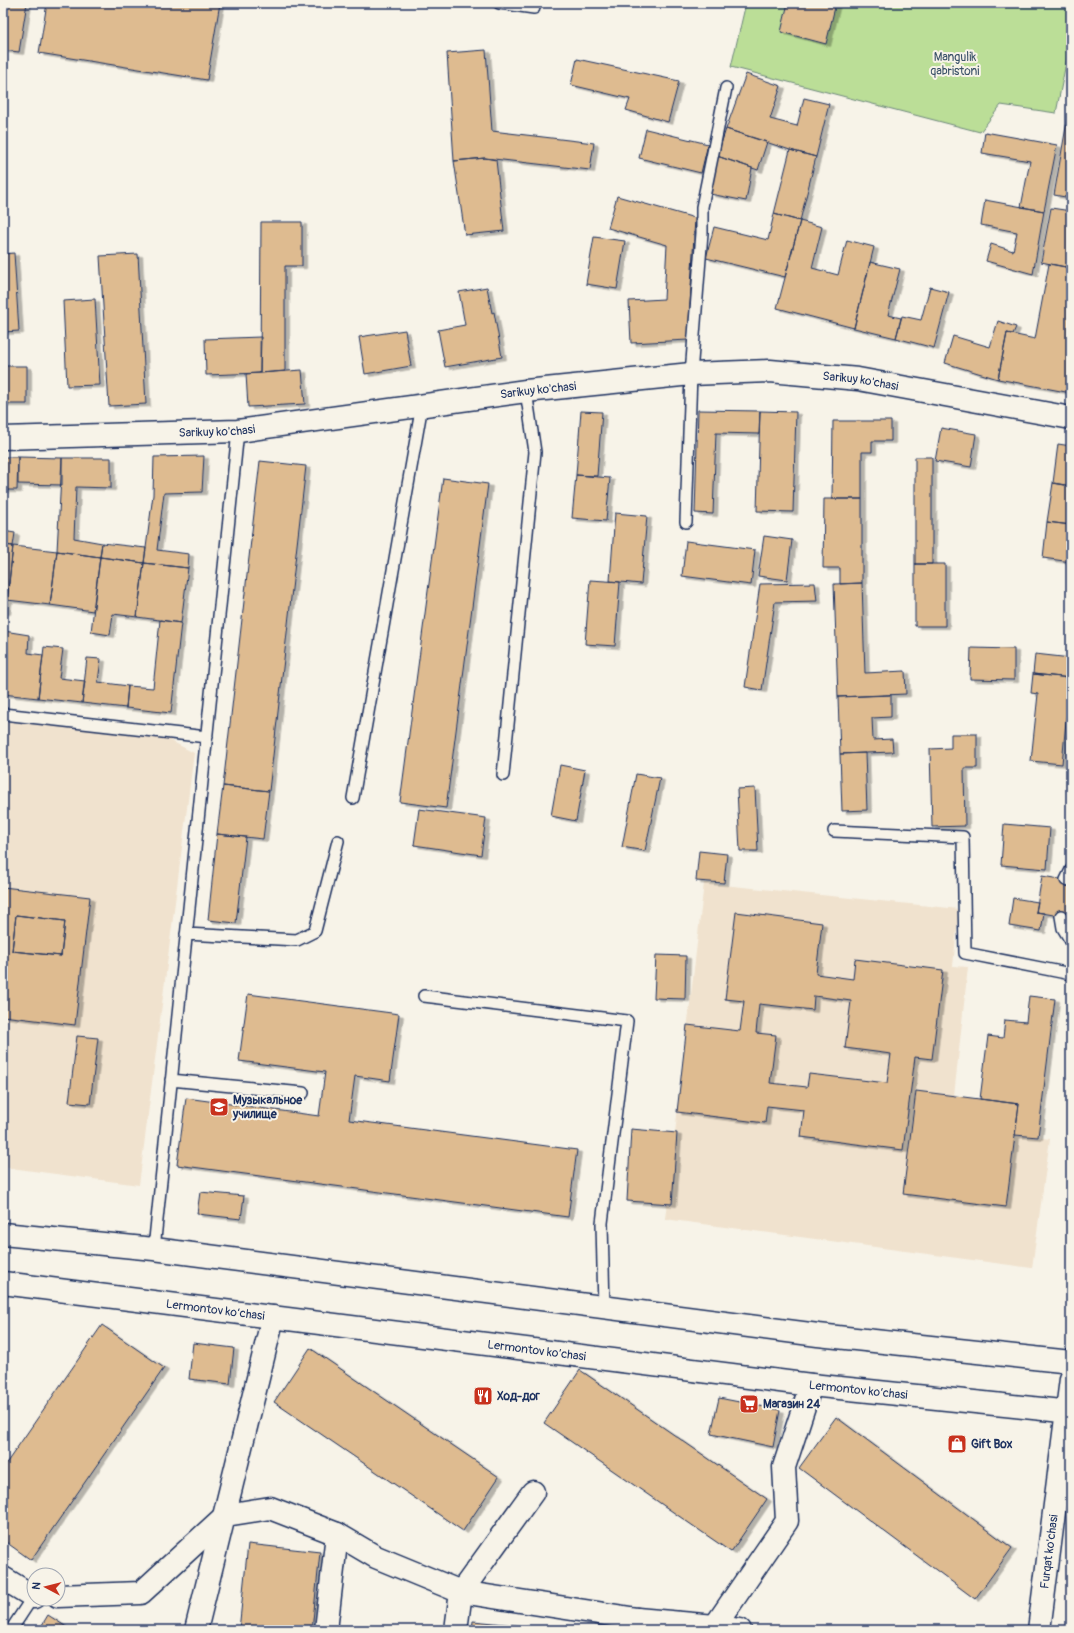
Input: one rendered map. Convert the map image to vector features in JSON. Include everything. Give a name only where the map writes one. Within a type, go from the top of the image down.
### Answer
[{"type":"street","name":"Sarikuy ko'chasi","points":[[3,438],[238,431],[526,391],[691,374],[770,371],[858,379],[1071,418]]},
{"type":"street","points":[[3,1234],[154,1249],[818,1335],[1071,1362]]},
{"type":"street","name":"Lermontov ko’chasi","points":[[3,1282],[811,1385],[1069,1412]]},
{"type":"street","points":[[196,1630],[226,1515],[273,1317]]},
{"type":"street","name":"Furqat ko'chasi","points":[[1039,1630],[1069,1412],[1071,1379]]},
{"type":"street","points":[[715,1626],[787,1521],[784,1467],[811,1385]]},
{"type":"street","points":[[456,1630],[461,1592],[533,1492]]},
{"type":"street","points":[[66,1596],[141,1593],[226,1515],[270,1508],[337,1534],[376,1557],[461,1592],[636,1624],[715,1626],[740,1630]]},
{"type":"street","points":[[326,1630],[337,1534]]},
{"type":"street","points":[[3,1578],[26,1593]]},
{"type":"lane","points":[[499,3],[534,8]]},
{"type":"lane","points":[[686,522],[691,374],[702,233],[702,207],[726,88]]},
{"type":"lane","points":[[503,775],[535,452],[526,391]]},
{"type":"lane","points":[[354,798],[422,405]]},
{"type":"lane","points":[[154,1249],[238,431]]},
{"type":"lane","points":[[3,714],[207,737]]},
{"type":"lane","points":[[834,831],[963,837],[966,953],[1071,974]]},
{"type":"lane","points":[[186,934],[297,940],[315,931],[338,841]]},
{"type":"lane","points":[[1066,880],[1071,870]]},
{"type":"lane","points":[[1060,916],[1063,928],[1071,941]]},
{"type":"lane","points":[[424,996],[627,1021],[602,1223],[604,1308]]},
{"type":"lane","points":[[171,1080],[303,1093]]},
{"type":"lane","points":[[12,1630],[27,1607]]},
{"type":"shaded area","points":[[3,721],[160,735],[194,753],[139,1185],[3,1167]]},
{"type":"shaded area","points":[[704,883],[959,909],[953,966],[968,967],[954,1096],[1019,1104],[1015,1135],[1050,1139],[1032,1268],[665,1219]]},
{"type":"green space","name":"Mangulik qabristoni","points":[[746,3],[1071,3],[1071,38],[1056,113],[1001,105],[980,132],[731,67]]},
{"type":"building","points":[[3,3],[27,3],[19,52],[3,50]]},
{"type":"building","points":[[47,3],[220,3],[207,80],[39,53]]},
{"type":"building","points":[[788,3],[836,3],[826,44],[781,32]]},
{"type":"building","points":[[486,50],[492,131],[594,143],[590,170],[485,158],[454,161],[447,53]]},
{"type":"building","points":[[577,59],[679,81],[668,122],[626,110],[630,99],[571,85]]},
{"type":"building","points":[[746,74],[781,86],[770,119],[797,126],[804,98],[829,104],[816,157],[726,129]]},
{"type":"building","points":[[1071,104],[1071,198],[1054,195]]},
{"type":"building","points":[[646,129],[708,144],[701,173],[639,158]]},
{"type":"building","points":[[726,129],[767,142],[758,170],[717,156]]},
{"type":"building","points":[[985,132],[1057,145],[1044,211],[1021,207],[1030,161],[982,153]]},
{"type":"building","points":[[790,150],[816,157],[800,221],[774,214]]},
{"type":"building","points":[[717,156],[752,168],[746,201],[710,194]]},
{"type":"building","points":[[485,158],[496,160],[504,231],[465,235],[454,161]]},
{"type":"building","points":[[617,196],[695,218],[688,340],[631,343],[629,301],[664,299],[667,245],[608,228]]},
{"type":"building","points":[[985,200],[1044,211],[1033,274],[986,261],[991,244],[1013,251],[1017,232],[981,225]]},
{"type":"building","points":[[1051,208],[1071,211],[1071,268],[1041,262]]},
{"type":"building","points":[[774,214],[800,221],[785,277],[706,258],[714,227],[768,240]]},
{"type":"building","points":[[800,221],[822,227],[812,268],[838,275],[847,240],[874,247],[854,328],[777,308]]},
{"type":"building","points":[[261,222],[302,222],[302,266],[285,266],[285,371],[260,373]]},
{"type":"building","points":[[594,237],[625,241],[617,289],[586,284]]},
{"type":"building","points":[[14,253],[19,331],[3,332],[3,254]]},
{"type":"building","points":[[138,254],[146,404],[109,406],[100,256]]},
{"type":"building","points":[[870,262],[900,269],[888,315],[901,318],[896,338],[854,328]]},
{"type":"building","points":[[1049,264],[1071,268],[1071,393],[998,379],[1007,333],[1035,339]]},
{"type":"building","points":[[487,287],[492,313],[494,312],[502,357],[445,367],[438,330],[465,325],[459,292]]},
{"type":"building","points":[[930,287],[949,292],[934,348],[896,338],[902,316],[921,320]]},
{"type":"building","points":[[95,299],[100,385],[67,386],[63,301]]},
{"type":"building","points":[[998,321],[1016,327],[1013,334],[1007,333],[998,379],[945,363],[953,336],[990,347]]},
{"type":"building","points":[[405,330],[411,366],[365,374],[359,337]]},
{"type":"building","points":[[261,337],[260,373],[206,375],[205,339]]},
{"type":"building","points":[[3,366],[27,366],[27,404],[3,404]]},
{"type":"building","points":[[302,370],[305,404],[248,407],[246,374]]},
{"type":"building","points":[[698,410],[760,411],[759,434],[716,433],[713,514],[695,513]]},
{"type":"building","points":[[581,411],[602,412],[597,476],[576,475]]},
{"type":"building","points":[[760,411],[796,412],[793,512],[757,511]]},
{"type":"building","points":[[833,421],[891,421],[891,441],[872,441],[872,452],[862,452],[862,499],[832,499]]},
{"type":"building","points":[[941,428],[976,434],[971,467],[935,461]]},
{"type":"building","points":[[1058,444],[1071,446],[1071,486],[1053,483]]},
{"type":"building","points":[[204,456],[202,492],[164,493],[157,550],[189,554],[188,568],[144,563],[153,495],[154,457]]},
{"type":"building","points":[[3,457],[18,457],[17,490],[3,490]]},
{"type":"building","points":[[18,457],[62,458],[62,485],[18,484]]},
{"type":"building","points":[[915,457],[932,457],[932,564],[915,564]]},
{"type":"building","points":[[62,458],[111,458],[111,488],[76,487],[74,538],[102,543],[100,557],[57,551]]},
{"type":"building","points":[[260,461],[306,466],[269,791],[223,786]]},
{"type":"building","points":[[576,475],[610,478],[606,521],[572,518]]},
{"type":"building","points":[[443,478],[488,484],[446,808],[400,802]]},
{"type":"building","points":[[1053,483],[1071,486],[1071,525],[1047,522]]},
{"type":"building","points":[[824,499],[862,499],[862,583],[840,584],[840,568],[823,568]]},
{"type":"building","points":[[615,513],[647,516],[641,584],[610,581]]},
{"type":"building","points":[[1047,522],[1071,525],[1071,562],[1043,558]]},
{"type":"building","points":[[3,531],[15,533],[13,546],[3,545]]},
{"type":"building","points":[[764,536],[792,540],[787,580],[758,576]]},
{"type":"building","points":[[686,541],[755,550],[751,585],[682,576]]},
{"type":"building","points":[[102,543],[146,548],[144,563],[100,557]]},
{"type":"building","points":[[3,545],[13,546],[6,612],[3,612]]},
{"type":"building","points":[[13,546],[57,551],[50,605],[7,600]]},
{"type":"building","points":[[57,551],[100,557],[93,611],[50,605]]},
{"type":"building","points":[[100,557],[144,563],[137,617],[113,614],[110,635],[91,632]]},
{"type":"building","points":[[144,563],[188,568],[181,623],[137,617]]},
{"type":"building","points":[[915,564],[945,564],[945,626],[915,626]]},
{"type":"building","points":[[590,580],[620,582],[615,646],[585,644]]},
{"type":"building","points":[[815,583],[817,601],[775,602],[762,690],[745,687],[760,584]]},
{"type":"building","points":[[862,583],[865,673],[905,671],[906,694],[838,697],[834,584]]},
{"type":"building","points":[[160,620],[181,623],[171,713],[126,708],[128,686],[153,688]]},
{"type":"building","points":[[4,631],[29,635],[28,653],[43,655],[38,698],[3,694]]},
{"type":"building","points":[[44,647],[63,649],[59,678],[85,681],[82,703],[38,698]]},
{"type":"building","points":[[971,648],[1014,649],[1014,680],[970,679]]},
{"type":"building","points":[[1035,654],[1071,658],[1071,678],[1033,674]]},
{"type":"building","points":[[87,658],[101,659],[98,682],[128,686],[126,708],[82,703]]},
{"type":"building","points":[[1033,674],[1070,678],[1062,764],[1031,761],[1038,694],[1031,693]]},
{"type":"building","points":[[891,695],[891,717],[872,718],[873,740],[892,739],[893,752],[840,754],[838,697]]},
{"type":"building","points":[[951,734],[977,734],[977,768],[964,768],[965,826],[932,827],[930,749],[951,748]]},
{"type":"building","points":[[865,753],[867,810],[842,811],[840,754]]},
{"type":"building","points":[[560,765],[585,770],[576,821],[551,816]]},
{"type":"building","points":[[636,774],[660,778],[645,851],[622,847]]},
{"type":"building","points":[[223,786],[269,791],[263,839],[217,834]]},
{"type":"building","points":[[755,788],[758,851],[740,851],[737,789]]},
{"type":"building","points":[[419,809],[486,818],[481,855],[414,845]]},
{"type":"building","points":[[1004,824],[1050,828],[1047,869],[1001,865]]},
{"type":"building","points":[[217,834],[246,837],[236,923],[208,920]]},
{"type":"building","points":[[699,851],[727,854],[724,883],[696,881]]},
{"type":"building","points":[[1042,876],[1071,881],[1071,918],[1036,912]]},
{"type":"building","points":[[3,887],[90,897],[75,1025],[3,1016]],"holes":[[[16,915],[65,921],[61,956],[12,951]]]},
{"type":"building","points":[[1013,898],[1038,902],[1036,912],[1044,913],[1041,931],[1009,926]]},
{"type":"building","points":[[736,912],[822,923],[816,974],[853,979],[855,959],[943,970],[932,1059],[915,1057],[903,1150],[801,1137],[804,1110],[767,1106],[765,1123],[677,1112],[687,1025],[740,1031],[744,1001],[725,999]],"holes":[[[814,996],[851,1001],[845,1048],[891,1054],[887,1083],[809,1074],[807,1087],[770,1083],[776,1035],[756,1033],[759,1004],[813,1010]]]},
{"type":"building","points":[[16,915],[65,921],[61,956],[12,951]]},
{"type":"building","points":[[656,955],[686,956],[685,999],[654,998]]},
{"type":"building","name":"Музыкальное училище","points":[[248,994],[399,1014],[390,1081],[355,1076],[349,1120],[577,1150],[568,1217],[177,1165],[186,1098],[319,1116],[325,1072],[239,1061]]},
{"type":"building","points":[[1029,996],[1055,999],[1038,1137],[1015,1135],[1019,1104],[980,1099],[988,1036],[1003,1038],[1005,1020],[1026,1022]]},
{"type":"building","points":[[77,1036],[98,1038],[90,1104],[69,1102]]},
{"type":"building","points":[[916,1091],[1019,1104],[1006,1207],[903,1194]]},
{"type":"building","points":[[631,1129],[677,1133],[672,1204],[627,1201]]},
{"type":"building","points":[[200,1192],[244,1196],[241,1219],[197,1214]]},
{"type":"building","points":[[102,1325],[164,1368],[31,1560],[3,1540],[3,1468]]},
{"type":"building","points":[[193,1343],[234,1348],[230,1384],[189,1379]]},
{"type":"building","points":[[310,1348],[499,1477],[463,1531],[274,1402]]},
{"type":"building","points":[[580,1370],[767,1499],[731,1552],[544,1423]]},
{"type":"building","points":[[719,1398],[780,1410],[773,1447],[711,1434]]},
{"type":"building","points":[[836,1417],[1012,1548],[975,1599],[799,1468]]},
{"type":"building","points":[[248,1544],[320,1552],[312,1630],[239,1630]]},
{"type":"building","points":[[48,1615],[71,1630],[39,1630]]},
{"type":"building","points":[[473,1621],[536,1627],[536,1630],[472,1630]]},
{"type":"place","name":"Музыкальное училище","points":[[219,1107]]},
{"type":"place","name":"Ход-дог","points":[[483,1396]]},
{"type":"place","name":"Магазин 24","points":[[749,1404]]},
{"type":"place","name":"Gift Box","points":[[957,1444]]}]
